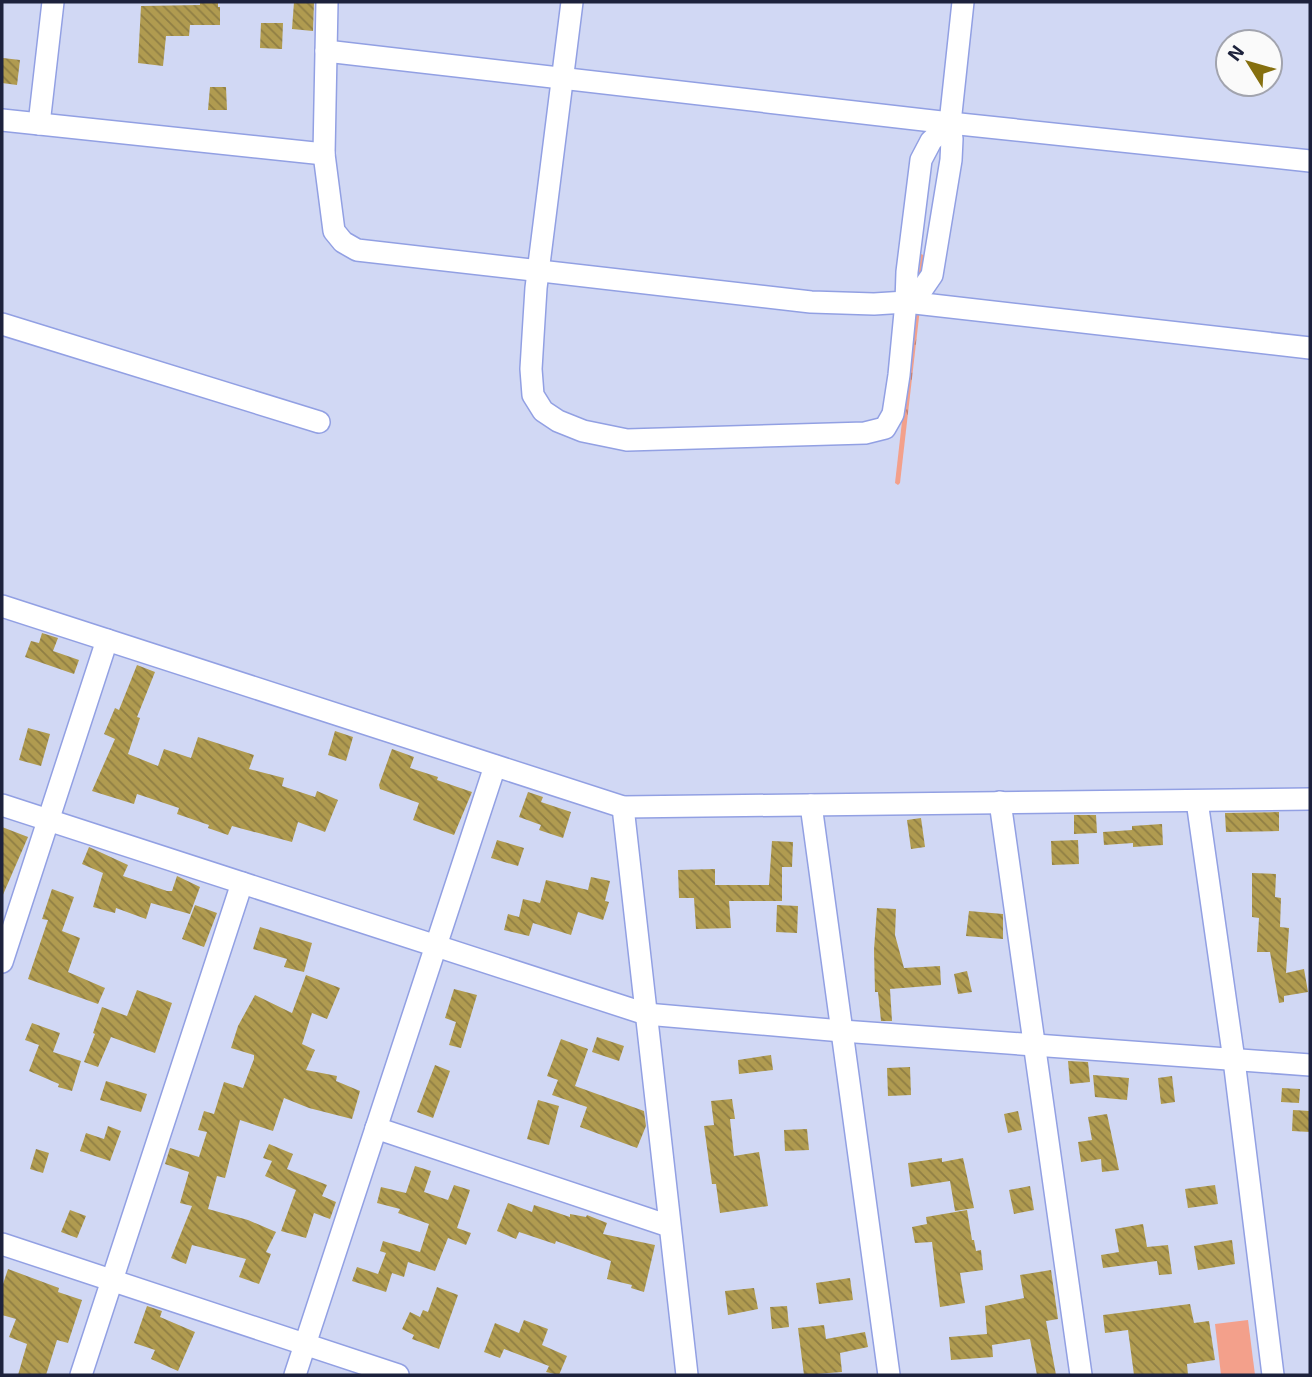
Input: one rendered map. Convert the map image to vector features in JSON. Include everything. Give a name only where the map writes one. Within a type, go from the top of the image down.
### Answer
[{"type":"street","points":[[38,124],[53,2]]},
{"type":"street","points":[[327,2],[324,154],[334,231],[343,242],[357,250],[539,269],[699,291],[811,302],[906,302],[1310,348]]},
{"type":"street","points":[[572,2],[539,269],[532,347],[533,395],[543,411],[558,421],[583,431],[627,440],[865,433],[886,428],[893,414],[920,160],[931,141],[950,123]]},
{"type":"street","points":[[906,302],[921,291],[932,275],[951,160],[950,123],[963,2]]},
{"type":"street","points":[[326,51],[950,123],[1310,161]]},
{"type":"street","points":[[2,120],[324,154]]},
{"type":"street","points":[[2,324],[319,422]]},
{"type":"street","points":[[2,606],[624,807],[1310,799]]},
{"type":"street","points":[[2,962],[107,640]]},
{"type":"street","points":[[295,1375],[495,766]]},
{"type":"street","points":[[1198,800],[1273,1375]]},
{"type":"street","points":[[1000,802],[1081,1375]]},
{"type":"street","points":[[2,805],[646,1014],[1034,1046],[1310,1065]]},
{"type":"street","points":[[811,805],[889,1375]]},
{"type":"street","points":[[624,807],[687,1375]]},
{"type":"street","points":[[81,1375],[242,883]]},
{"type":"street","points":[[376,1128],[669,1226]]},
{"type":"street","points":[[2,1244],[398,1375]]},
{"type":"green space","points":[[921,254],[926,256],[898,485],[895,483]]},
{"type":"green space","points":[[1248,1320],[1255,1375],[1221,1375],[1215,1324]]},
{"type":"building","points":[[200,2],[218,2],[220,25],[190,25],[189,36],[166,36],[163,66],[138,63],[141,6],[200,5]]},
{"type":"building","points":[[294,2],[314,2],[313,31],[292,29]]},
{"type":"building","points":[[261,23],[283,23],[282,49],[260,48]]},
{"type":"building","points":[[3,58],[20,60],[17,85],[2,83]]},
{"type":"building","points":[[210,87],[226,87],[227,110],[208,110]]},
{"type":"building","points":[[42,633],[58,638],[53,651],[79,660],[74,674],[25,657],[31,641],[39,643]]},
{"type":"building","points":[[137,665],[155,672],[137,717],[140,718],[128,754],[158,766],[164,749],[191,758],[198,737],[254,755],[249,769],[284,778],[282,786],[315,797],[317,791],[338,800],[325,832],[298,822],[292,842],[232,826],[228,835],[177,814],[179,808],[137,794],[134,804],[92,791],[115,739],[104,734],[115,708],[119,710]]},
{"type":"building","points":[[28,728],[50,734],[41,766],[19,760]]},
{"type":"building","points":[[335,731],[353,737],[346,761],[328,755]]},
{"type":"building","points":[[392,749],[414,757],[410,768],[472,792],[454,835],[413,820],[419,803],[380,789],[379,785]]},
{"type":"building","points":[[528,792],[543,797],[541,802],[571,812],[563,838],[539,830],[541,825],[519,817]]},
{"type":"building","points":[[1279,812],[1279,831],[1226,832],[1225,813]]},
{"type":"building","points":[[1074,815],[1096,815],[1097,833],[1074,834]]},
{"type":"building","points":[[921,818],[925,847],[911,849],[907,820]]},
{"type":"building","points":[[1162,824],[1163,845],[1104,845],[1103,832]]},
{"type":"building","points":[[2,827],[28,837],[2,897]]},
{"type":"building","points":[[497,840],[524,848],[518,866],[491,858]]},
{"type":"building","points":[[1078,840],[1079,864],[1052,865],[1051,841]]},
{"type":"building","points":[[772,841],[793,842],[792,867],[782,867],[782,901],[729,901],[731,928],[696,929],[694,898],[679,898],[678,870],[715,869],[715,885],[769,885]]},
{"type":"building","points":[[89,847],[128,865],[123,876],[167,891],[172,891],[177,876],[200,887],[190,914],[151,903],[146,919],[116,908],[115,913],[93,907],[103,873],[82,864]]},
{"type":"building","points":[[1252,873],[1276,874],[1275,897],[1281,898],[1280,927],[1289,928],[1286,973],[1304,969],[1308,992],[1284,996],[1284,1002],[1279,1003],[1270,952],[1257,952],[1259,918],[1252,917]]},
{"type":"building","points":[[591,877],[610,881],[605,901],[609,902],[603,920],[578,912],[571,935],[533,923],[529,936],[504,930],[508,914],[519,917],[523,899],[540,903],[546,880],[588,890]]},
{"type":"building","points":[[52,889],[74,897],[62,931],[80,938],[68,972],[105,988],[98,1004],[28,979],[48,920],[42,919]]},
{"type":"building","points":[[195,905],[217,913],[204,947],[182,939]]},
{"type":"building","points":[[777,905],[798,906],[797,933],[776,932]]},
{"type":"building","points":[[877,908],[896,909],[895,935],[904,968],[940,966],[941,985],[890,989],[892,1021],[881,1021],[878,992],[875,992]]},
{"type":"building","points":[[969,911],[1003,914],[1003,939],[966,936]]},
{"type":"building","points":[[260,927],[312,943],[304,972],[284,967],[287,959],[253,949]]},
{"type":"building","points":[[967,971],[972,992],[958,994],[954,974]]},
{"type":"building","points":[[306,975],[340,988],[327,1019],[312,1013],[302,1044],[315,1050],[306,1070],[337,1076],[336,1081],[360,1091],[352,1119],[309,1108],[284,1098],[273,1131],[240,1120],[225,1178],[217,1176],[208,1209],[248,1220],[276,1232],[266,1252],[271,1254],[259,1284],[239,1277],[246,1259],[192,1245],[186,1264],[171,1258],[192,1206],[180,1203],[189,1172],[165,1164],[170,1148],[199,1157],[207,1132],[198,1130],[204,1111],[214,1114],[224,1082],[243,1088],[254,1059],[254,1055],[231,1048],[238,1026],[255,995],[292,1013]]},
{"type":"building","points":[[454,989],[477,995],[461,1048],[449,1045],[456,1022],[445,1018]]},
{"type":"building","points":[[137,990],[172,1003],[155,1053],[111,1037],[98,1067],[84,1062],[102,1007],[127,1016]]},
{"type":"building","points":[[32,1023],[60,1033],[53,1052],[81,1061],[72,1091],[58,1087],[59,1084],[29,1071],[39,1045],[25,1040]]},
{"type":"building","points":[[597,1037],[624,1046],[619,1061],[592,1052]]},
{"type":"building","points":[[561,1039],[588,1049],[575,1086],[644,1111],[646,1126],[637,1148],[580,1127],[587,1107],[552,1095],[558,1080],[547,1076]]},
{"type":"building","points":[[771,1055],[773,1070],[739,1074],[738,1060]]},
{"type":"building","points":[[1068,1061],[1088,1062],[1090,1082],[1070,1084]]},
{"type":"building","points":[[435,1065],[450,1071],[433,1118],[417,1112]]},
{"type":"building","points":[[910,1067],[911,1095],[888,1096],[887,1068]]},
{"type":"building","points":[[1093,1075],[1129,1078],[1127,1100],[1095,1097]]},
{"type":"building","points":[[1172,1076],[1175,1102],[1161,1104],[1158,1078]]},
{"type":"building","points":[[106,1081],[147,1094],[141,1112],[100,1100]]},
{"type":"building","points":[[1282,1088],[1300,1089],[1299,1103],[1281,1102]]},
{"type":"building","points":[[732,1099],[735,1119],[730,1119],[734,1156],[759,1152],[768,1206],[720,1213],[716,1184],[712,1184],[704,1126],[714,1125],[711,1101]]},
{"type":"building","points":[[538,1100],[559,1106],[549,1145],[527,1139]]},
{"type":"building","points":[[1293,1110],[1310,1111],[1310,1132],[1292,1131]]},
{"type":"building","points":[[1018,1111],[1022,1130],[1008,1133],[1004,1114]]},
{"type":"building","points":[[1107,1114],[1119,1170],[1102,1172],[1101,1159],[1081,1162],[1078,1142],[1092,1140],[1088,1117]]},
{"type":"building","points":[[108,1126],[121,1131],[110,1161],[80,1151],[86,1133],[104,1139]]},
{"type":"building","points":[[807,1129],[809,1150],[785,1151],[784,1130]]},
{"type":"building","points":[[269,1144],[293,1154],[287,1169],[327,1185],[322,1196],[336,1202],[330,1219],[314,1213],[306,1238],[281,1231],[296,1190],[265,1176],[272,1161],[263,1158]]},
{"type":"building","points":[[36,1149],[49,1153],[43,1173],[30,1169]]},
{"type":"building","points":[[942,1158],[942,1162],[963,1158],[974,1208],[955,1211],[950,1181],[911,1187],[908,1163]]},
{"type":"building","points":[[415,1166],[431,1171],[424,1192],[448,1200],[454,1185],[470,1190],[457,1228],[471,1233],[466,1245],[448,1238],[435,1271],[408,1262],[404,1277],[392,1273],[386,1292],[352,1281],[357,1267],[378,1274],[386,1253],[380,1251],[383,1241],[420,1252],[429,1224],[398,1213],[400,1209],[377,1203],[381,1187],[406,1193]]},
{"type":"building","points":[[1215,1185],[1218,1204],[1188,1208],[1185,1189]]},
{"type":"building","points":[[1030,1186],[1034,1210],[1014,1214],[1009,1190]]},
{"type":"building","points":[[508,1203],[532,1212],[534,1205],[570,1217],[570,1214],[587,1215],[607,1223],[603,1234],[655,1245],[644,1292],[631,1288],[632,1285],[607,1279],[611,1261],[556,1241],[555,1244],[519,1232],[516,1239],[497,1231]]},
{"type":"building","points":[[70,1210],[86,1216],[77,1238],[61,1232]]},
{"type":"building","points":[[967,1210],[972,1240],[976,1251],[981,1250],[983,1270],[960,1273],[965,1303],[940,1307],[932,1242],[915,1243],[912,1227],[927,1224],[926,1217]]},
{"type":"building","points":[[1143,1224],[1147,1247],[1168,1245],[1172,1274],[1159,1275],[1157,1261],[1103,1268],[1101,1255],[1119,1252],[1115,1229]]},
{"type":"building","points":[[1232,1240],[1235,1264],[1198,1270],[1194,1246]]},
{"type":"building","points":[[8,1269],[59,1288],[58,1292],[82,1300],[68,1343],[57,1340],[46,1375],[18,1375],[27,1344],[9,1337],[16,1319],[2,1315],[2,1287]]},
{"type":"building","points":[[1051,1270],[1058,1319],[1046,1321],[1056,1375],[1037,1375],[1030,1339],[992,1345],[993,1357],[951,1360],[949,1337],[987,1334],[985,1306],[1024,1298],[1020,1275]]},
{"type":"building","points":[[850,1278],[853,1300],[819,1304],[816,1283]]},
{"type":"building","points":[[437,1287],[458,1295],[439,1349],[412,1339],[414,1335],[402,1329],[410,1312],[420,1317],[423,1310],[428,1312]]},
{"type":"building","points":[[754,1288],[758,1309],[728,1315],[725,1291]]},
{"type":"building","points":[[1190,1304],[1194,1323],[1209,1321],[1215,1360],[1187,1364],[1188,1375],[1134,1375],[1128,1330],[1105,1333],[1103,1315]]},
{"type":"building","points":[[147,1306],[162,1311],[160,1317],[195,1332],[178,1371],[151,1359],[155,1350],[134,1343]]},
{"type":"building","points":[[787,1306],[789,1327],[772,1329],[770,1307]]},
{"type":"building","points":[[524,1320],[548,1329],[542,1345],[567,1356],[559,1375],[546,1372],[549,1366],[504,1349],[500,1358],[484,1352],[495,1323],[519,1333]]},
{"type":"building","points":[[824,1325],[826,1339],[865,1332],[868,1347],[840,1353],[842,1372],[804,1375],[798,1328]]}]
